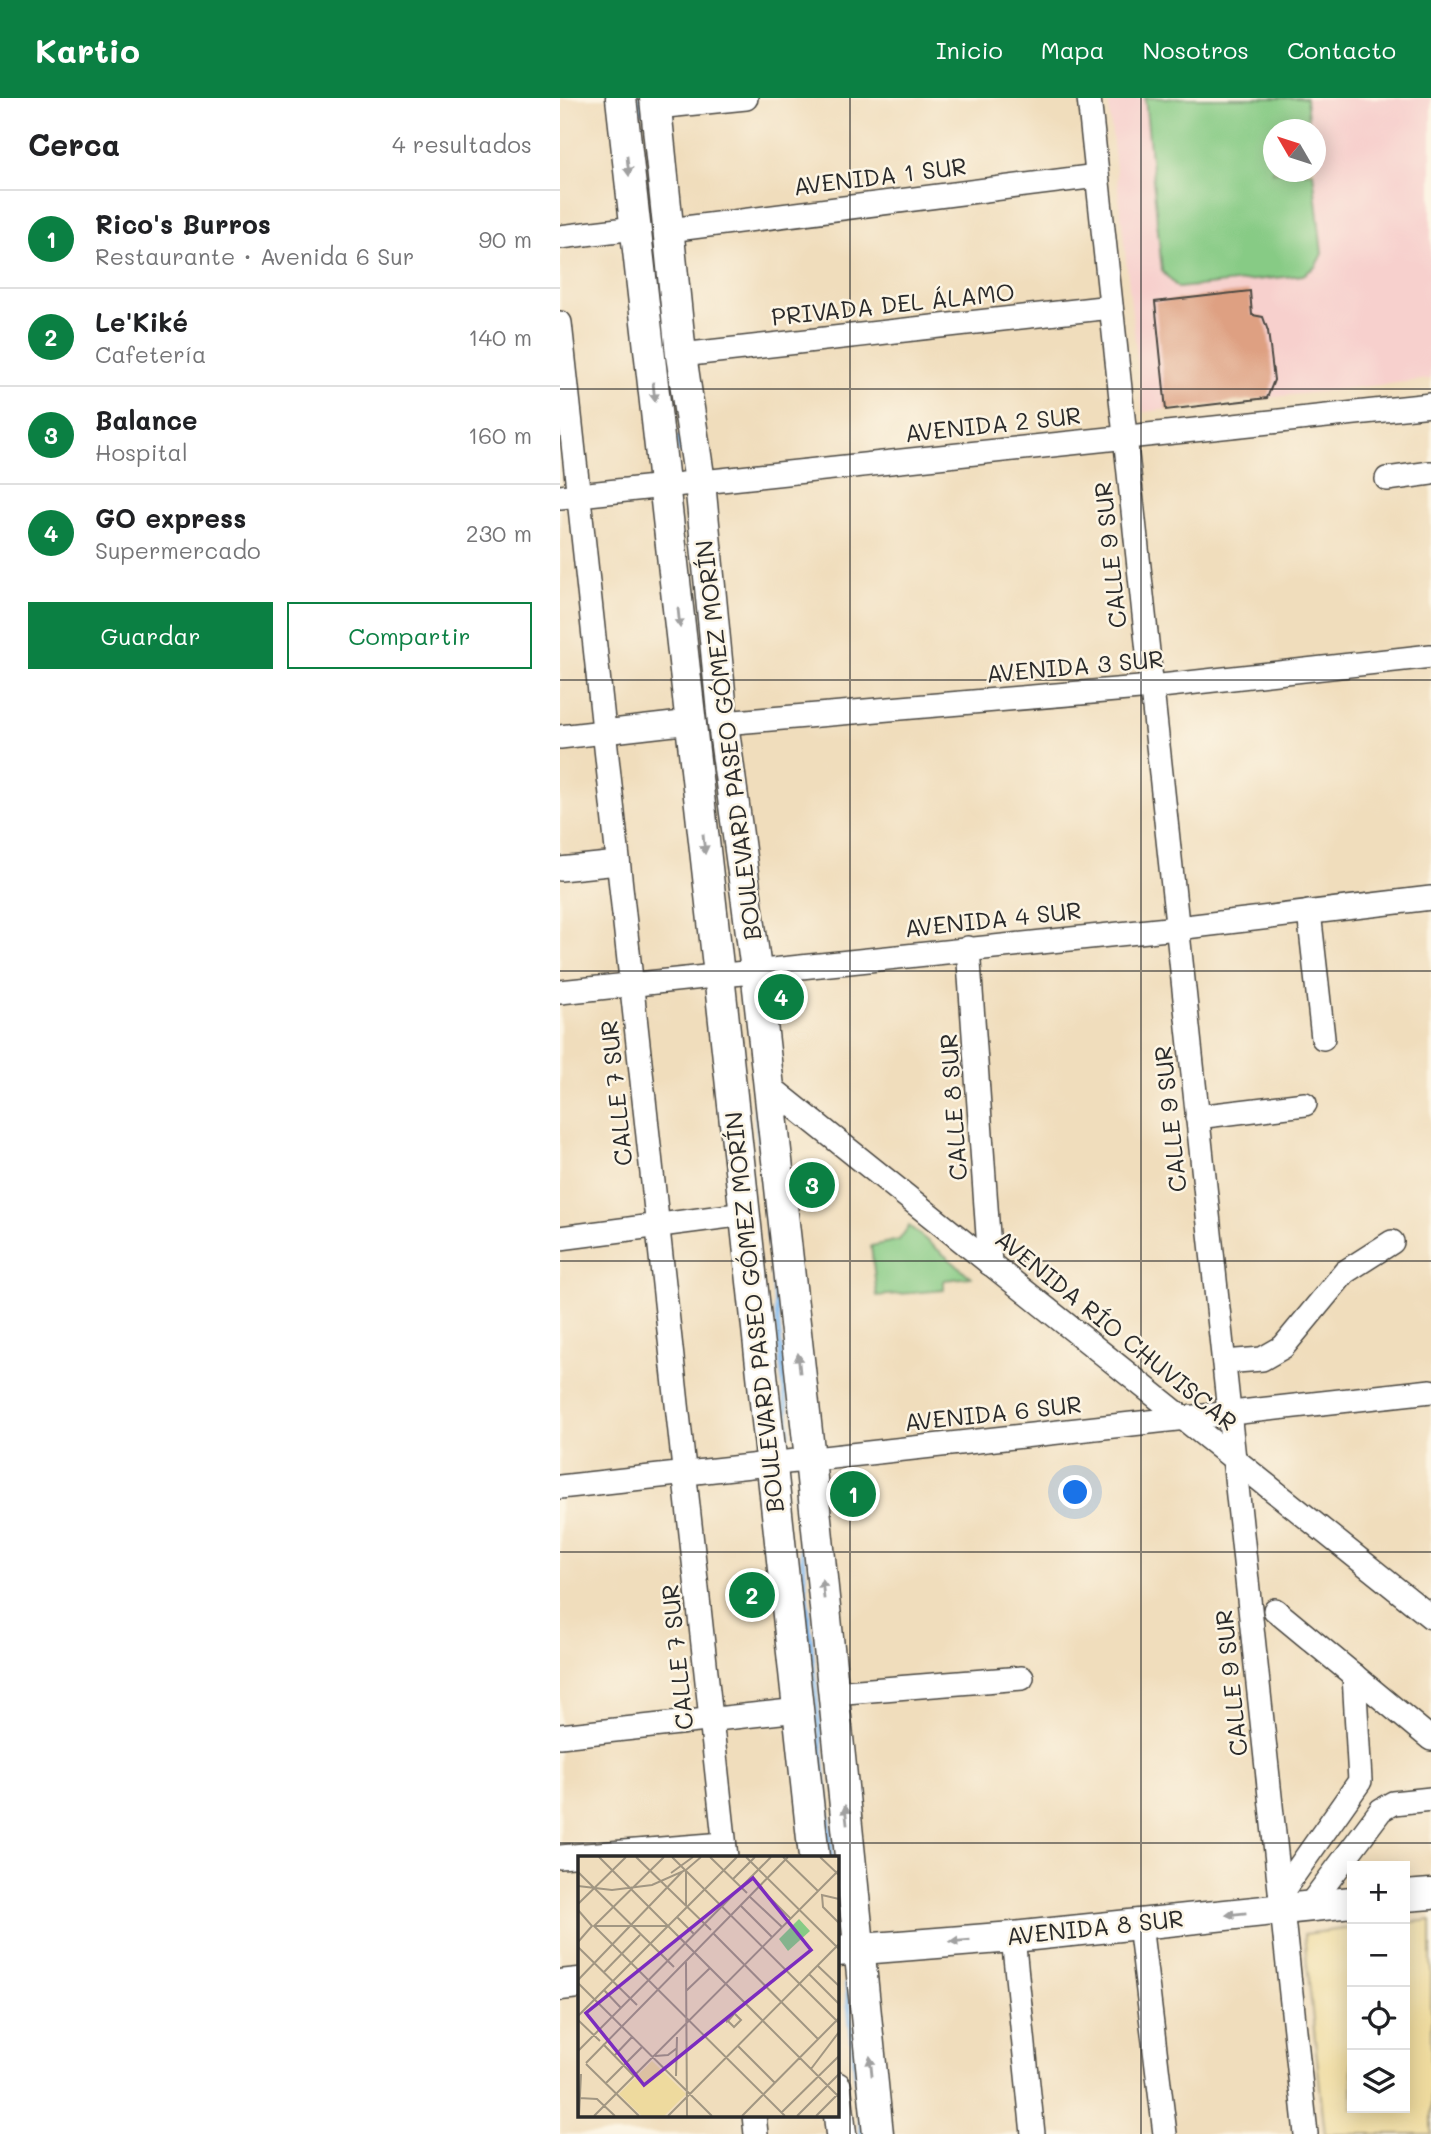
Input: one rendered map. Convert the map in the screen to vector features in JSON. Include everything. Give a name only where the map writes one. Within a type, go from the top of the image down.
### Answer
[{"type":"main road","name":"BOULEVARD PASEO GÓMEZ MORÍN","points":[[621,98],[814,1856]]},
{"type":"main road","name":"BOULEVARD PASEO GÓMEZ MORÍN","points":[[655,103],[681,355],[700,482],[723,723],[756,970],[810,1460],[833,1693],[848,1950],[878,2134]]},
{"type":"main road","points":[[725,1031],[750,1069],[769,1086]]},
{"type":"main road","points":[[1410,1896],[1431,1894]]},
{"type":"main road","name":"AVENIDA 8 SUR","points":[[848,1950],[1140,1924],[1291,1903],[1347,1902]]},
{"type":"main road","points":[[560,1986],[578,1983]]},
{"type":"main road","points":[[838,2106],[841,2134]]},
{"type":"street","points":[[655,103],[746,98]]},
{"type":"street","name":"CALLE 9 SUR","points":[[1089,98],[1234,1459],[1291,1903],[1306,2134]]},
{"type":"street","name":"AVENIDA 1 SUR","points":[[669,230],[1097,176]]},
{"type":"street","points":[[560,237],[635,228]]},
{"type":"street","name":"PRIVADA DEL ÁLAMO","points":[[681,355],[1111,307]]},
{"type":"street","name":"CALLE 7 SUR","points":[[560,323],[569,496],[604,732],[725,1851]]},
{"type":"street","name":"AVENIDA 2 SUR","points":[[569,496],[1431,405]]},
{"type":"street","points":[[1387,480],[1431,473]]},
{"type":"street","name":"AVENIDA 3 SUR","points":[[723,723],[1152,687],[1431,656]]},
{"type":"street","points":[[560,737],[691,722]]},
{"type":"street","points":[[560,869],[618,863]]},
{"type":"street","name":"AVENIDA 4 SUR","points":[[560,992],[1177,928],[1431,898]]},
{"type":"street","points":[[1309,912],[1323,1038]]},
{"type":"street","name":"CALLE 8 SUR","points":[[968,948],[990,1264]]},
{"type":"street","name":"AVENIDA RÍO CHUVISCAR","points":[[769,1086],[1431,1617]]},
{"type":"street","points":[[1198,1117],[1305,1104]]},
{"type":"street","points":[[560,1238],[745,1214]]},
{"type":"street","points":[[1224,1362],[1272,1356],[1283,1347],[1345,1272],[1392,1242]]},
{"type":"street","name":"AVENIDA 6 SUR","points":[[560,1487],[1431,1391]]},
{"type":"street","points":[[1275,1610],[1431,1739]]},
{"type":"street","points":[[1291,1903],[1360,1781],[1354,1675]]},
{"type":"street","points":[[833,1693],[1022,1678]]},
{"type":"street","points":[[560,1736],[799,1710]]},
{"type":"street","points":[[1291,1903],[1381,1810],[1393,1803],[1431,1799]]},
{"type":"street","points":[[588,1856],[725,1851]]},
{"type":"street","points":[[560,1857],[578,1856]]},
{"type":"street","points":[[1140,1924],[1165,2134]]},
{"type":"street","points":[[1013,1937],[1033,2134]]},
{"type":"street","points":[[754,2116],[756,2134]]},
{"type":"shaded area","points":[[1108,98],[1431,98],[1431,379],[1143,412]]},
{"type":"green space","points":[[1145,98],[1306,98],[1308,119],[1263,119],[1263,182],[1314,182],[1322,254],[1315,267],[1303,275],[1178,288],[1162,271]]},
{"type":"green space","points":[[909,1226],[971,1277],[944,1280],[944,1290],[877,1296],[871,1246],[899,1240]]},
{"type":"sand","points":[[1431,1920],[1431,2134],[1325,2134],[1304,1934],[1347,1929],[1347,2113],[1410,2113],[1410,1922]]},
{"type":"building","points":[[1250,291],[1252,315],[1263,317],[1268,331],[1274,380],[1267,398],[1166,410],[1155,302]]},
{"type":"waterway","points":[[640,98],[642,112]]},
{"type":"waterway","points":[[679,438],[680,451]]},
{"type":"waterway","points":[[756,1106],[789,1434]]},
{"type":"waterway","points":[[796,1494],[832,1856]]},
{"type":"waterway","points":[[838,1916],[839,1924]]},
{"type":"waterway","points":[[847,1985],[862,2134]]},
{"type":"place","name":"GO express","points":[[781,997]]},
{"type":"place","name":"Balance","points":[[812,1185]]},
{"type":"place","name":"Rico's Burros","points":[[853,1494]]},
{"type":"place","name":"Le'Kiké","points":[[752,1595]]}]
